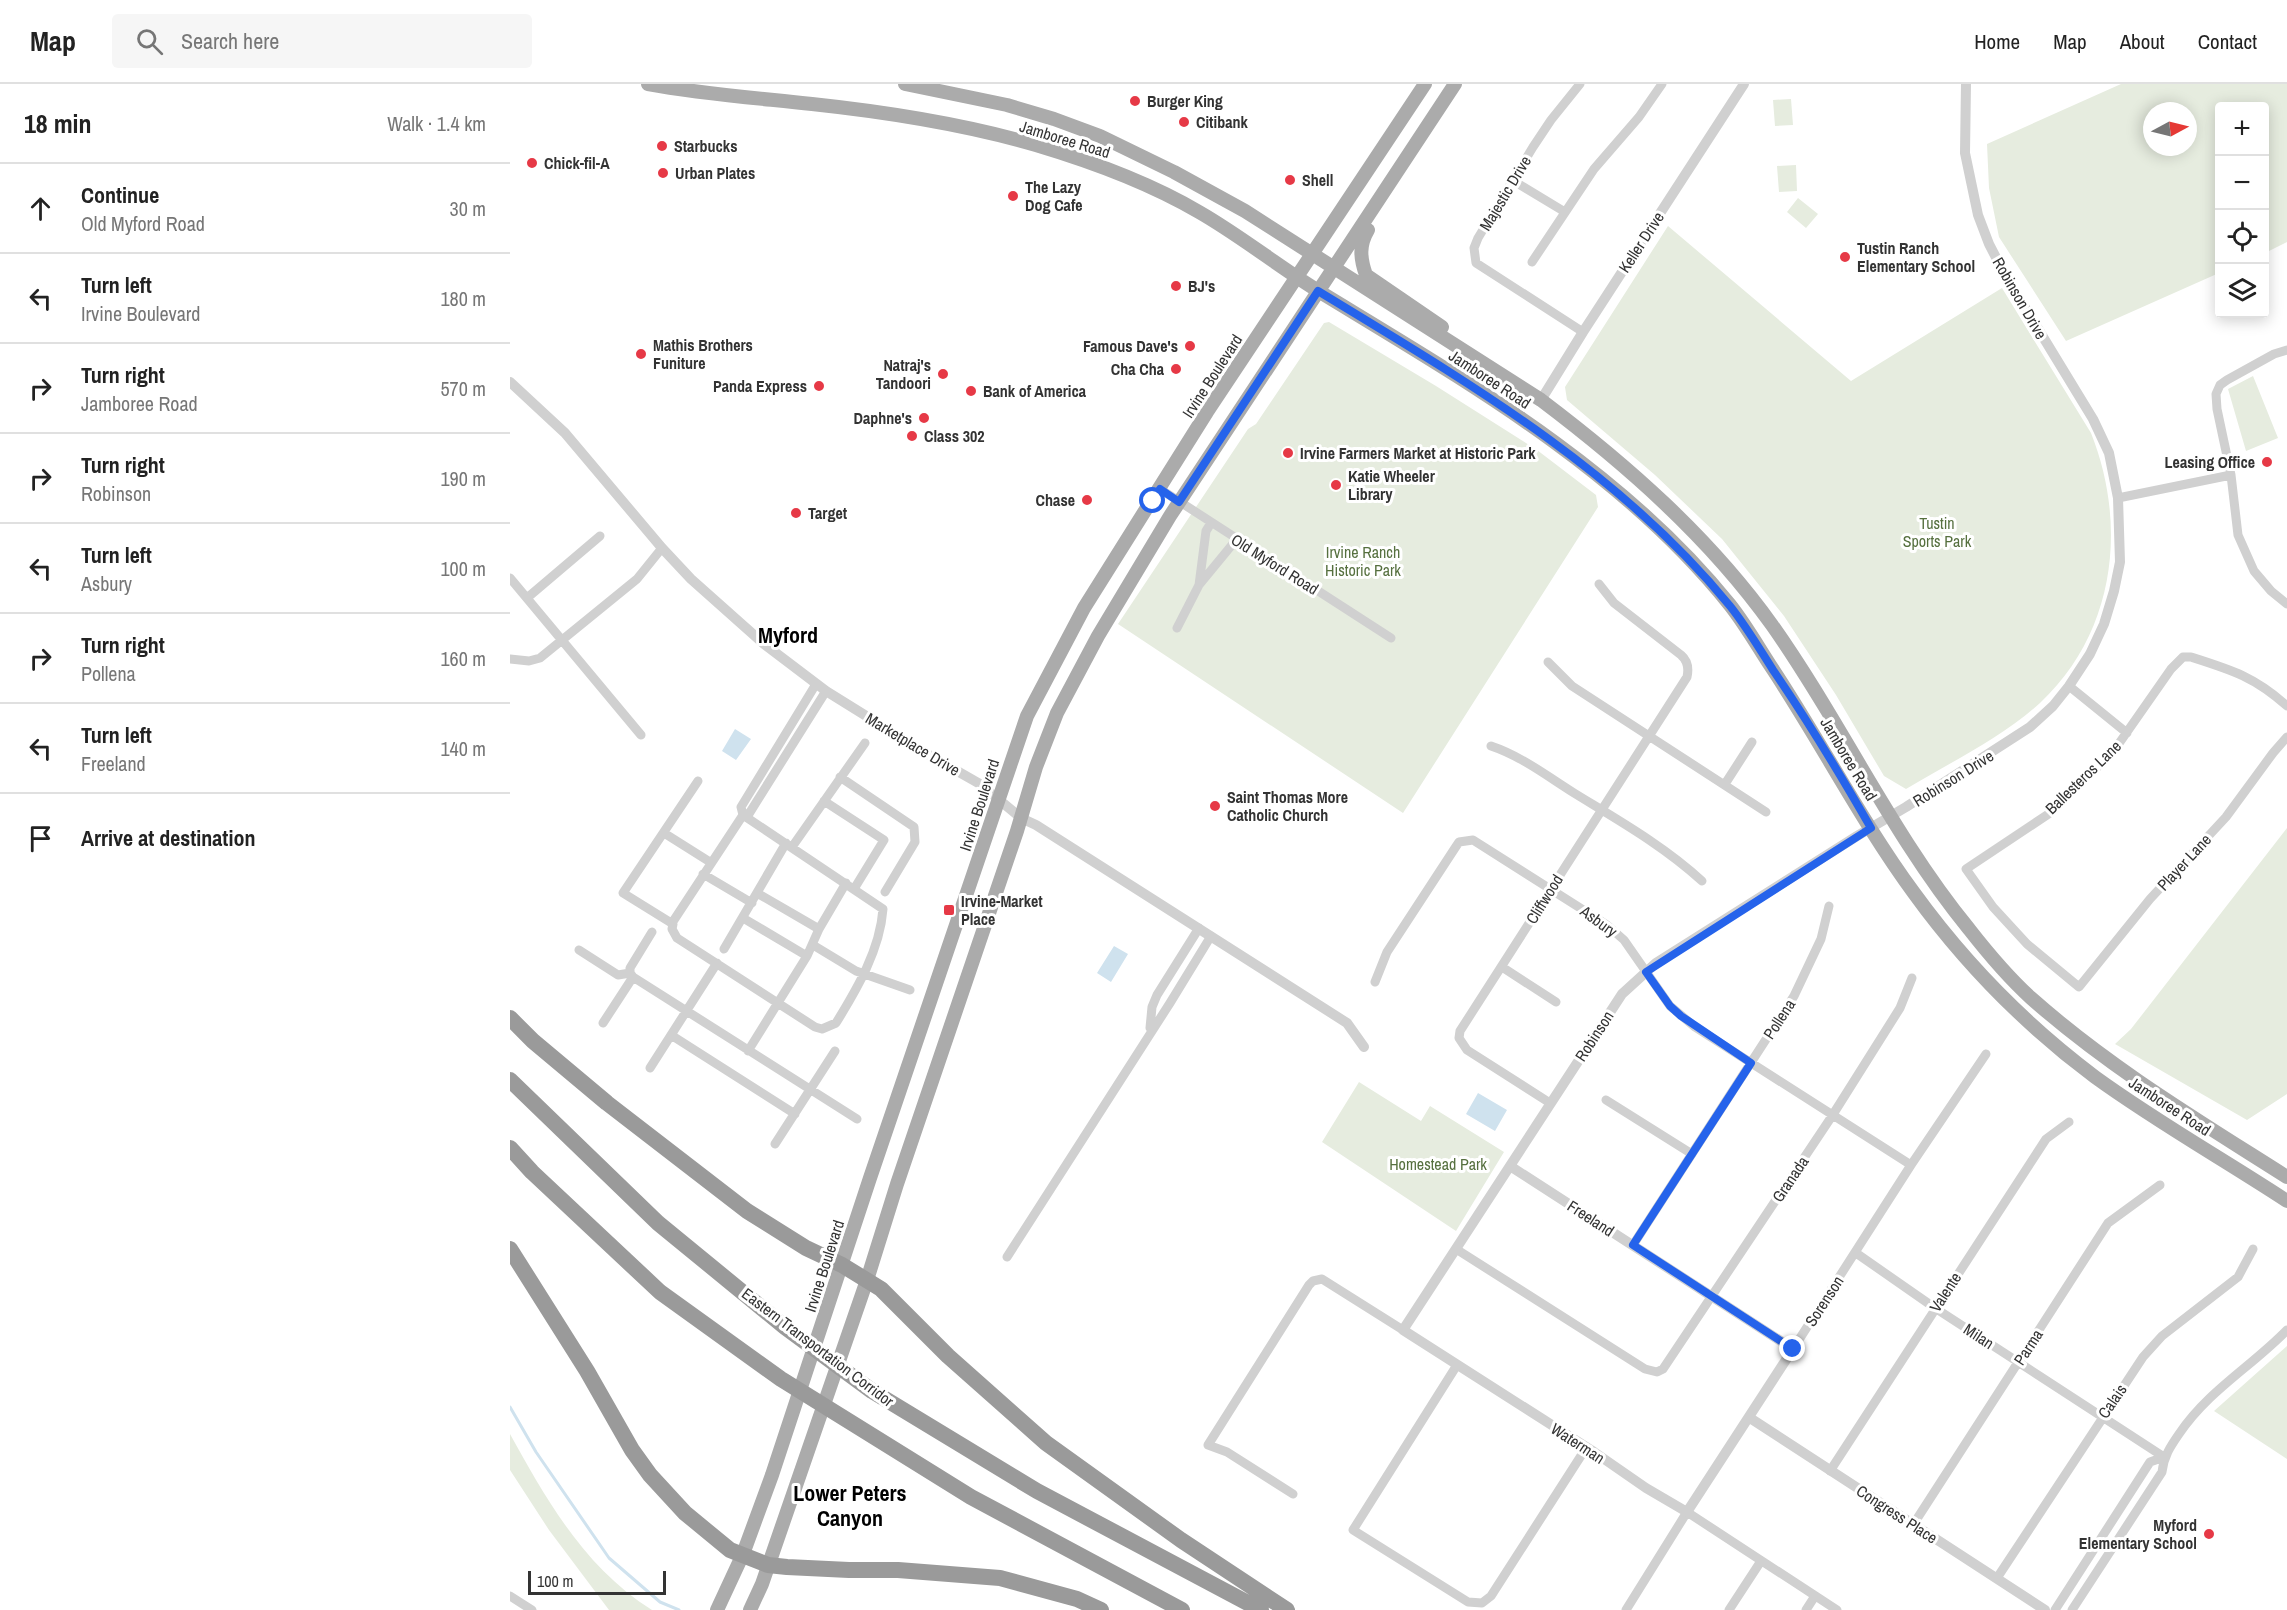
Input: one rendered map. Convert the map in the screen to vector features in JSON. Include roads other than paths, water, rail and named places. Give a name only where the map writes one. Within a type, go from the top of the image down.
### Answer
[{"type":"highway","points":[[510,1018],[533,1041],[607,1103],[747,1211],[806,1248],[842,1265],[881,1289],[948,1356],[1046,1443],[1181,1540],[1287,1610]]},
{"type":"highway","name":"Eastern Transportation Corridor","points":[[510,1080],[658,1223],[785,1327],[872,1391],[1037,1491],[1261,1610]]},
{"type":"highway","points":[[510,1148],[532,1172],[660,1292],[781,1379],[970,1497],[1182,1610]]},
{"type":"highway","points":[[510,1249],[587,1371],[632,1450],[650,1475],[684,1513],[725,1547],[768,1565],[849,1570],[898,1570],[1000,1578],[1077,1599],[1101,1610]]},
{"type":"main road","name":"Jamboree Road","points":[[648,84],[720,96],[817,104],[936,122],[1031,143],[1105,167],[1180,202],[1244,240],[1296,278],[1525,421],[1615,488],[1648,517],[1732,608],[1808,722],[1871,828],[1913,892],[1948,937],[1992,985],[2033,1026],[2093,1076],[2287,1201]]},
{"type":"main road","name":"Jamboree Road","points":[[905,84],[1007,105],[1054,119],[1100,136],[1184,177],[1245,211],[1541,400],[1641,481],[1727,568],[1771,624],[1809,681],[1927,872],[1968,929],[2029,996],[2123,1072],[2287,1177]]},
{"type":"main road","name":"Irvine Boulevard","points":[[717,1610],[743,1554],[790,1421],[998,798],[1036,697],[1084,608],[1208,412],[1425,84]]},
{"type":"main road","points":[[751,1608],[867,1280],[1036,767],[1057,713],[1098,636],[1179,502],[1455,84]]},
{"type":"main road","points":[[1415,146],[1361,242],[1361,262],[1366,275],[1452,335],[1468,354]]},
{"type":"street","name":"Majestic Drive","points":[[1580,84],[1551,120],[1512,180],[1474,248],[1476,263],[1583,332]]},
{"type":"street","points":[[1532,262],[1593,169],[1639,117],[1662,84]]},
{"type":"street","name":"Keller Drive","points":[[1541,400],[1744,84]]},
{"type":"street","name":"Robinson Drive","points":[[1871,828],[2030,727],[2052,706],[2069,686],[2090,654],[2104,624],[2120,562],[2118,498],[2109,453],[2093,419],[2004,273],[1989,244],[1978,215],[1965,153],[1966,84]]},
{"type":"street","points":[[1512,180],[1565,212]]},
{"type":"street","points":[[2287,350],[2274,354],[2220,384],[2216,394],[2231,475],[2238,535],[2259,577],[2287,604]]},
{"type":"street","name":"Marketplace Drive","points":[[510,382],[565,433],[662,548],[722,608],[816,684],[980,784],[1021,818],[1036,825],[1347,1023],[1364,1047]]},
{"type":"street","points":[[2118,498],[2231,475]]},
{"type":"street","name":"Old Myford Road","points":[[1160,489],[1391,638]]},
{"type":"street","points":[[1200,585],[1206,531],[1211,523]]},
{"type":"street","points":[[527,598],[600,536]]},
{"type":"street","points":[[1177,628],[1200,585],[1236,540]]},
{"type":"street","points":[[510,659],[529,661],[540,658],[638,579],[662,548]]},
{"type":"street","points":[[510,578],[641,735]]},
{"type":"street","name":"Cliffwood","points":[[1550,1103],[1467,1050],[1459,1038],[1463,1025],[1687,677],[1688,664],[1681,655],[1614,603],[1599,584]]},
{"type":"street","name":"Ballesteros Lane","points":[[2079,987],[2027,944],[1993,907],[1966,869],[2050,813],[2113,752],[2177,661],[2183,657],[2191,657],[2233,670],[2258,682],[2287,706]]},
{"type":"street","points":[[1548,662],[1572,686],[1766,812]]},
{"type":"street","points":[[744,813],[816,684]]},
{"type":"street","points":[[2069,686],[2127,733]]},
{"type":"street","points":[[744,813],[883,909],[882,923],[860,983],[836,1023],[829,1027],[815,1027],[677,938],[672,929],[672,923],[710,862],[826,691]]},
{"type":"street","name":"Player Lane","points":[[2079,987],[2150,900],[2226,817],[2272,753],[2287,737]]},
{"type":"street","points":[[724,949],[789,845],[824,801],[864,742]]},
{"type":"street","points":[[1725,784],[1752,742]]},
{"type":"street","points":[[1491,746],[1509,752],[1603,810],[1678,859],[1702,881]]},
{"type":"street","points":[[840,777],[914,827],[915,842],[885,892]]},
{"type":"street","points":[[672,923],[623,893],[698,781]]},
{"type":"street","points":[[748,1051],[807,956],[819,929],[884,840],[824,801]]},
{"type":"street","name":"Robinson","points":[[1403,1330],[1622,994],[1646,972],[1871,828]]},
{"type":"street","points":[[664,832],[710,862]]},
{"type":"street","name":"Asbury","points":[[1375,982],[1387,952],[1459,842],[1473,840],[1551,888],[1616,932],[1670,1006],[1681,1016],[1832,1116],[1911,1165]]},
{"type":"street","points":[[703,874],[752,903]]},
{"type":"street","points":[[758,893],[819,929]]},
{"type":"street","name":"Pollena","points":[[1633,1245],[1794,996],[1821,939],[1829,906]]},
{"type":"street","points":[[743,918],[807,956]]},
{"type":"street","points":[[1149,1034],[1152,1006],[1157,995],[1199,928]]},
{"type":"street","points":[[603,1023],[632,975],[630,968],[652,933]]},
{"type":"street","points":[[1007,1257],[1211,936]]},
{"type":"street","points":[[813,945],[864,974],[910,990]]},
{"type":"street","points":[[579,950],[618,975],[632,975],[857,1119]]},
{"type":"street","points":[[650,1068],[717,963]]},
{"type":"street","points":[[1502,967],[1556,1002]]},
{"type":"street","name":"Granada","points":[[1456,1249],[1645,1369],[1657,1372],[1668,1363],[1832,1116],[1900,1008],[1912,978]]},
{"type":"street","points":[[671,1035],[795,1114]]},
{"type":"street","points":[[775,1144],[835,1051]]},
{"type":"street","name":"Sorenson","points":[[1626,1610],[1911,1165],[1986,1054]]},
{"type":"street","points":[[1606,1100],[1692,1154]]},
{"type":"street","name":"Valente","points":[[1830,1471],[2046,1139],[2069,1122]]},
{"type":"street","name":"Freeland","points":[[1510,1166],[1793,1349]]},
{"type":"street","name":"Parma","points":[[1913,1525],[2108,1222],[2160,1185]]},
{"type":"street","name":"Calais","points":[[1997,1578],[2142,1357],[2153,1345],[2238,1277],[2253,1249]]},
{"type":"street","name":"Milan","points":[[1856,1253],[1935,1308],[2164,1457]]},
{"type":"street","name":"Waterman","points":[[1293,1494],[1227,1452],[1208,1444],[1309,1285],[1322,1279],[1837,1610]]},
{"type":"street","points":[[2072,1610],[2162,1472],[2164,1457],[2194,1413],[2287,1330]]},
{"type":"street","points":[[1457,1365],[1353,1530],[1468,1602],[1482,1603],[1491,1596],[1586,1448]]},
{"type":"street","name":"Congress Place","points":[[1749,1418],[2045,1610]]},
{"type":"street","points":[[2055,1610],[2150,1462],[2164,1457]]},
{"type":"street","points":[[1729,1610],[1761,1561]]},
{"type":"street","points":[[510,1596],[532,1610]]},
{"type":"street","points":[[1806,1610],[1815,1596]]},
{"type":"water","points":[[735,729],[751,739],[736,760],[722,751]]},
{"type":"water","points":[[1114,946],[1128,954],[1111,982],[1097,973]]},
{"type":"water","points":[[1478,1093],[1507,1110],[1495,1131],[1466,1114]]},
{"type":"waterway","points":[[510,1407],[536,1452],[609,1558],[660,1602],[679,1610]]},
{"type":"place","name":"Burger King","points":[[1135,101]]},
{"type":"place","name":"Citibank","points":[[1184,122]]},
{"type":"place","name":"Starbucks","points":[[662,146]]},
{"type":"place","name":"Chick-fil-A","points":[[532,163]]},
{"type":"place","name":"Urban Plates","points":[[663,173]]},
{"type":"place","name":"Shell","points":[[1290,180]]},
{"type":"place","name":"The Lazy Dog Cafe","points":[[1013,196]]},
{"type":"place","name":"Tustin Ranch Elementary School","points":[[1845,257]]},
{"type":"place","name":"BJ's","points":[[1176,286]]},
{"type":"place","name":"Famous Dave's","points":[[1190,346]]},
{"type":"place","name":"Mathis Brothers Funiture","points":[[641,354]]},
{"type":"place","name":"Cha Cha","points":[[1176,369]]},
{"type":"place","name":"Natraj's Tandoori","points":[[943,374]]},
{"type":"place","name":"Panda Express","points":[[819,386]]},
{"type":"place","name":"Bank of America","points":[[971,391]]},
{"type":"place","name":"Daphne's","points":[[924,418]]},
{"type":"place","name":"Class 302","points":[[912,436]]},
{"type":"place","name":"Irvine Farmers Market at Historic Park","points":[[1288,453]]},
{"type":"place","name":"Leasing Office","points":[[2267,462]]},
{"type":"place","name":"Katie Wheeler Library","points":[[1336,485]]},
{"type":"place","name":"Chase","points":[[1087,500]]},
{"type":"place","name":"Target","points":[[796,513]]},
{"type":"place","name":"Saint Thomas More Catholic Church","points":[[1215,806]]},
{"type":"place","name":"Irvine-Market Place","points":[[949,910]]},
{"type":"place","name":"Myford Elementary School","points":[[2209,1534]]},
{"type":"district","name":"Myford","points":[[788,635]]},
{"type":"district","name":"Lower Peters Canyon","points":[[850,1506]]},
{"type":"park label","name":"Tustin Sports Park","points":[[1937,532]]},
{"type":"park label","name":"Irvine Ranch Historic Park","points":[[1363,561]]},
{"type":"park label","name":"Homestead Park","points":[[1438,1164]]}]
